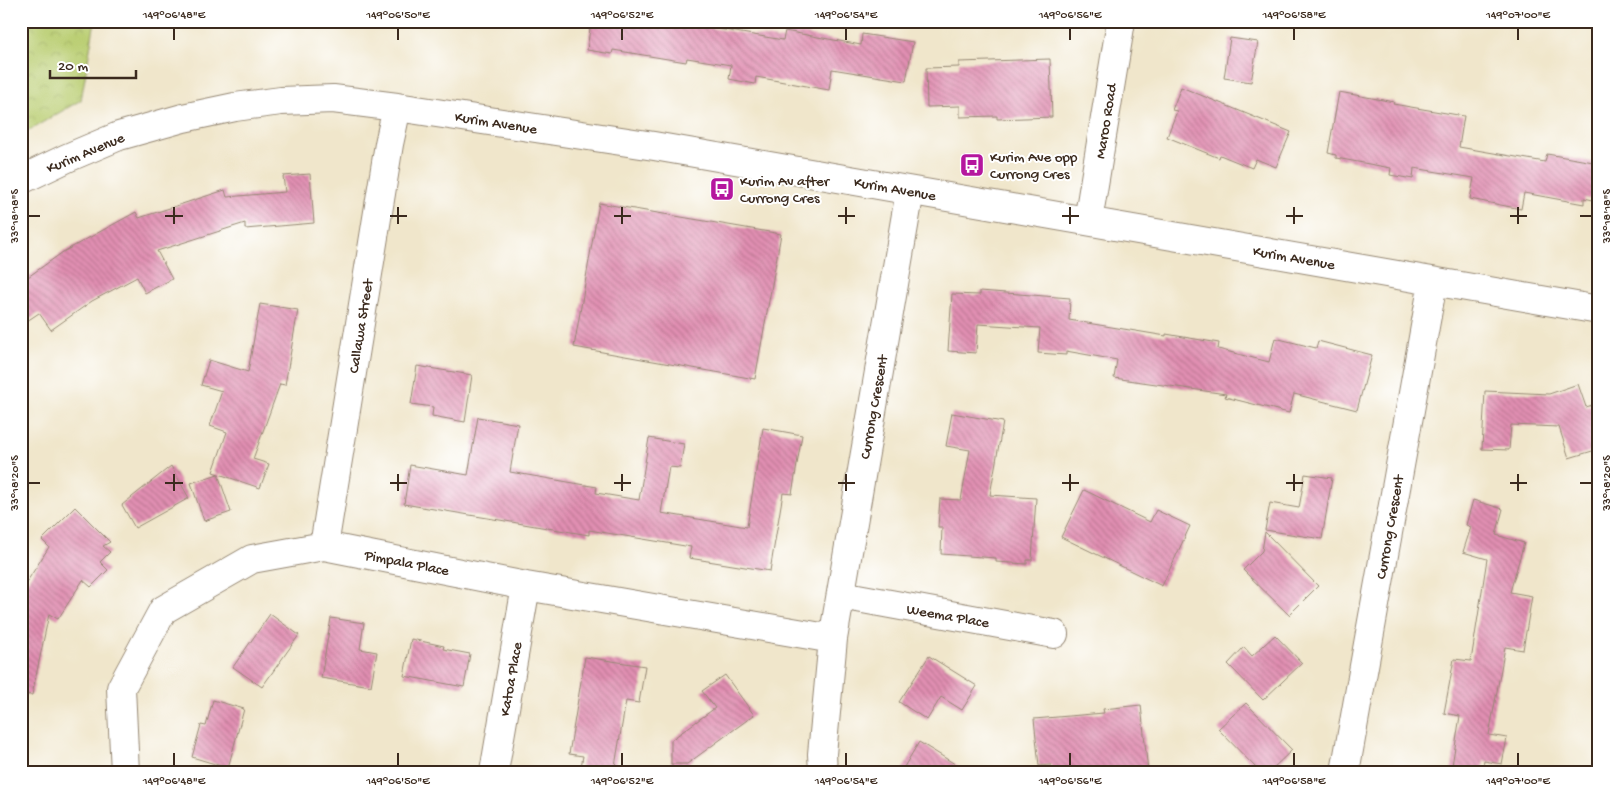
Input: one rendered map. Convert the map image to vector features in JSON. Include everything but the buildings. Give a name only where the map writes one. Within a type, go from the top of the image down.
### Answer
[{"type":"street","name":"Maroo Road","points":[[1088,220],[1121,21]]},
{"type":"street","name":"Kurim Avenue","points":[[21,180],[119,136],[182,118],[235,107],[281,101],[333,100],[397,107],[654,146],[1599,310]]},
{"type":"street","name":"Callawa Street","points":[[324,546],[389,144],[397,107]]},
{"type":"street","name":"Currong Crescent","points":[[823,772],[822,754],[833,639],[910,191]]},
{"type":"street","name":"Currong Crescent","points":[[1345,772],[1433,282]]},
{"type":"street","name":"Pimpala Place","points":[[125,772],[121,688],[163,610],[252,559],[324,546],[526,586],[833,639]]},
{"type":"street","name":"Katoa Place","points":[[494,772],[526,586]]},
{"type":"street","name":"Weema Place","points":[[841,595],[1054,634]]},
{"type":"green space","points":[[21,21],[95,21],[81,100],[21,135]]},
{"type":"place","name":"Kurim Ave opp Currong Cres","points":[[972,165]]},
{"type":"place","name":"Kurim Av after Currong Cres","points":[[722,189]]}]
